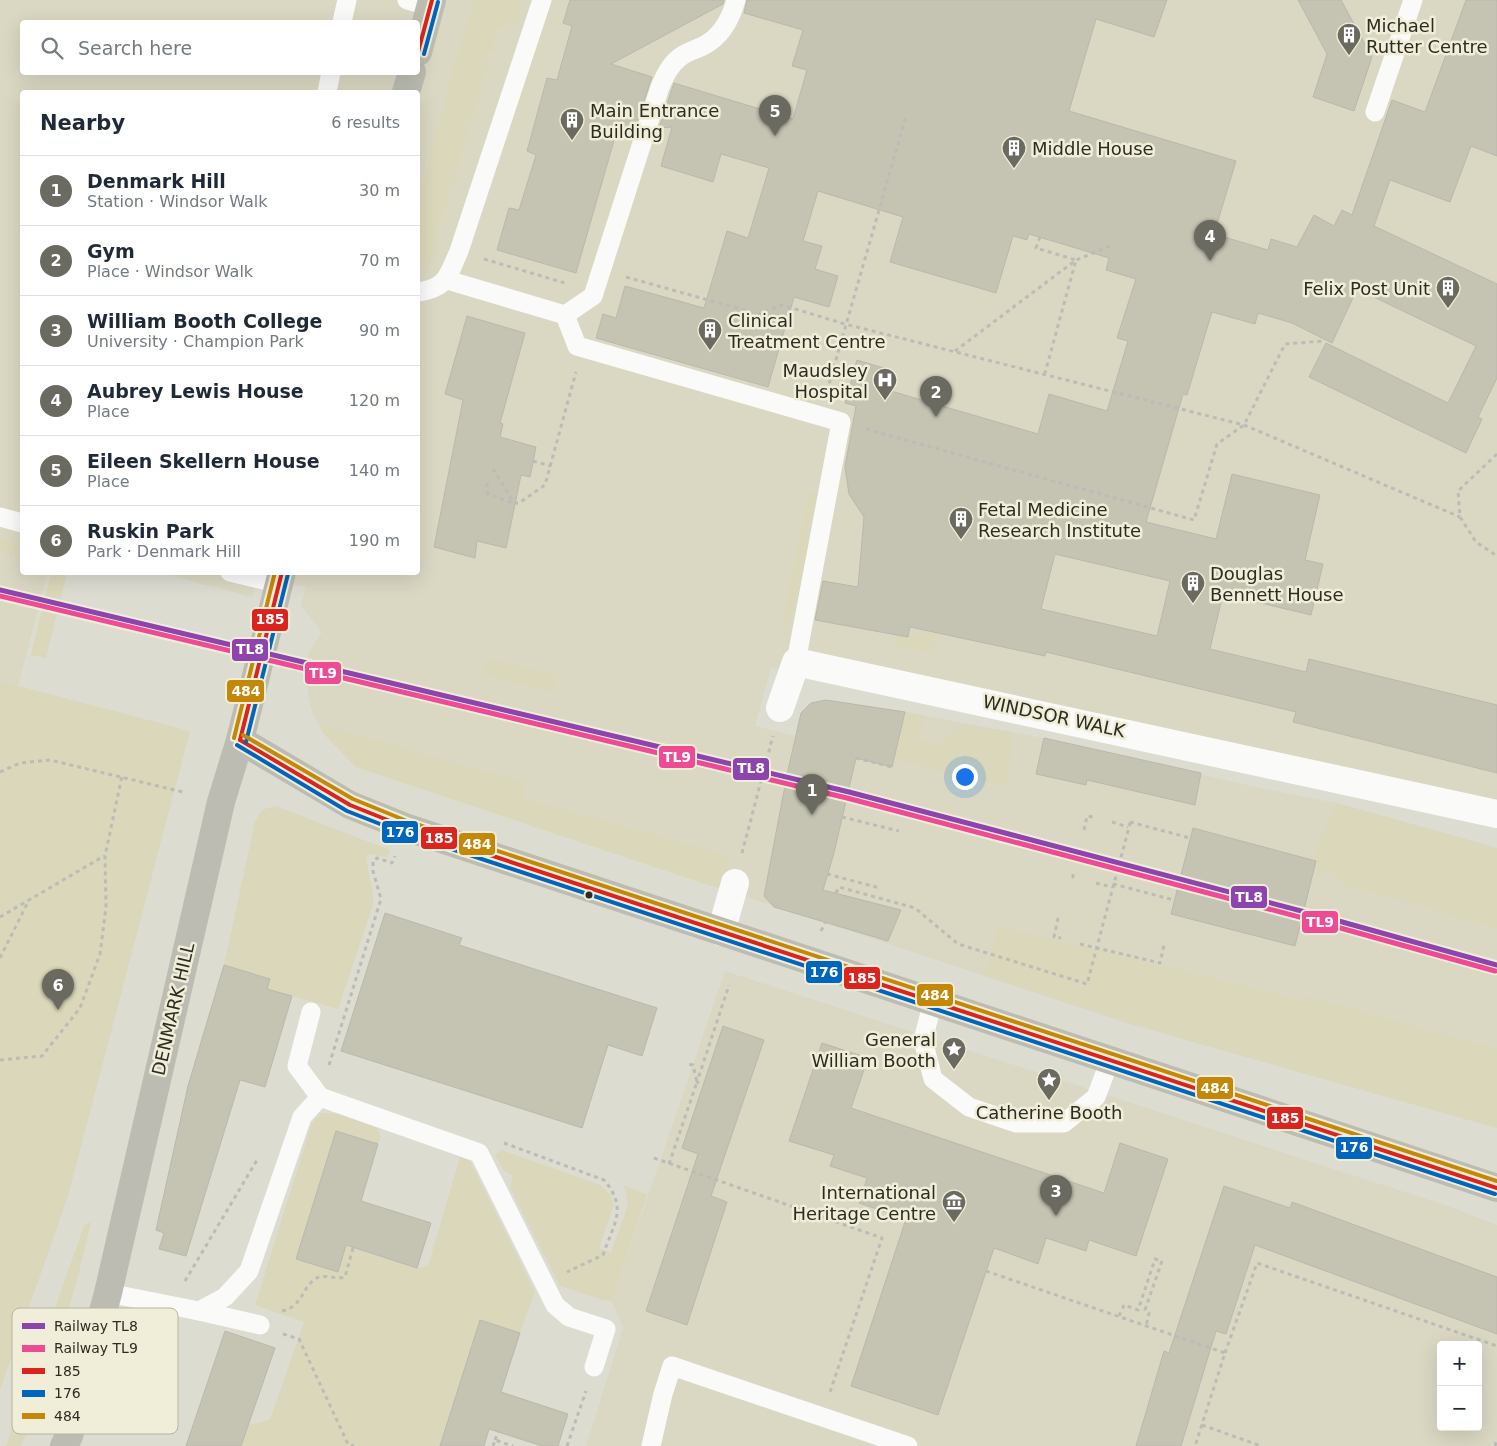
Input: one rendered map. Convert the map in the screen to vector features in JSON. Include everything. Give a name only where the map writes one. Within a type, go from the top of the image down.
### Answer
[{"type":"main road","points":[[420,32],[423,2]]},
{"type":"main road","points":[[407,90],[411,75]]},
{"type":"main road","name":"DENMARK HILL","points":[[104,1308],[219,809],[240,740],[281,578]]},
{"type":"main road","points":[[240,740],[350,805],[405,827],[1491,1184]]},
{"type":"main road","name":"DENMARK HILL","points":[[64,1446],[70,1434]]},
{"type":"street","points":[[780,708],[796,662]]},
{"type":"street","name":"WINDSOR WALK","points":[[796,662],[1497,814]]},
{"type":"street","points":[[722,932],[735,883]]},
{"type":"lane","points":[[342,20],[346,0]]},
{"type":"lane","points":[[420,292],[435,289],[447,280],[460,251],[542,0]]},
{"type":"lane","points":[[566,315],[593,296],[660,87],[670,66],[680,56],[706,45],[720,32],[732,16],[736,0]]},
{"type":"lane","points":[[1375,112],[1413,0]]},
{"type":"lane","points":[[327,90],[330,75]]},
{"type":"lane","points":[[447,280],[566,315]]},
{"type":"lane","points":[[566,315],[577,346],[841,422],[796,662]]},
{"type":"lane","points":[[0,517],[20,522]]},
{"type":"lane","points":[[256,575],[281,578]]},
{"type":"lane","points":[[933,1000],[923,1040],[933,1079],[969,1106],[1016,1123],[1064,1123],[1096,1097],[1110,1060]]},
{"type":"lane","points":[[311,1012],[297,1066],[320,1098],[479,1153],[555,1304],[569,1317],[606,1329],[594,1367]]},
{"type":"lane","points":[[199,1310],[225,1297],[248,1271],[302,1117],[320,1098]]},
{"type":"lane","points":[[108,1293],[262,1320]]},
{"type":"lane","points":[[651,1446],[663,1394],[672,1366],[908,1446]]},
{"type":"path","points":[[906,116],[824,401],[841,422],[1194,520],[1217,444],[1244,425],[1285,344],[1324,341]]},
{"type":"path","points":[[1040,237],[1036,248],[1076,260]]},
{"type":"path","points":[[954,351],[1076,260],[1113,244]]},
{"type":"path","points":[[460,251],[611,296],[618,275],[758,314],[782,305],[845,324],[1045,373],[1244,425],[1460,517]]},
{"type":"path","points":[[1045,373],[1076,260]]},
{"type":"path","points":[[487,483],[488,494],[514,503],[519,503],[545,484],[583,348]]},
{"type":"path","points":[[1497,454],[1458,491],[1460,517],[1476,542],[1497,556]]},
{"type":"path","points":[[533,461],[551,466]]},
{"type":"path","points":[[493,469],[514,503]]},
{"type":"path","points":[[735,883],[780,708]]},
{"type":"path","points":[[856,758],[892,767]]},
{"type":"path","points":[[0,772],[20,763],[50,760],[183,792]]},
{"type":"path","points":[[0,1060],[42,1056],[80,1008],[100,954],[106,907],[105,856],[122,776]]},
{"type":"path","points":[[1084,830],[1088,816],[1092,818]]},
{"type":"path","points":[[842,817],[899,831]]},
{"type":"path","points":[[836,893],[839,887],[915,908],[958,944],[1087,984],[1130,821],[1190,838]]},
{"type":"path","points":[[1112,822],[1128,827]]},
{"type":"path","points":[[320,1098],[345,1009],[381,899],[373,871],[373,861],[378,858],[392,863],[405,827]]},
{"type":"path","points":[[0,917],[29,902],[105,856]]},
{"type":"path","points":[[828,874],[880,888]]},
{"type":"path","points":[[1074,874],[1073,877],[1077,878]]},
{"type":"path","points":[[1096,883],[1174,900]]},
{"type":"path","points":[[0,958],[29,902]]},
{"type":"path","points":[[1058,918],[1054,937],[1061,938]]},
{"type":"path","points":[[1080,944],[1160,963],[1164,945]]},
{"type":"path","points":[[668,1164],[698,1082],[729,985]]},
{"type":"path","points":[[687,1064],[693,1065],[698,1082]]},
{"type":"path","points":[[479,1153],[490,1145],[504,1143],[604,1180],[614,1191],[620,1207],[603,1255],[546,1283]]},
{"type":"path","points":[[176,1304],[178,1294],[262,1153]]},
{"type":"path","points":[[654,1158],[882,1238],[821,1418]]},
{"type":"path","points":[[262,1320],[291,1309],[314,1279],[324,1276],[337,1279],[345,1276],[354,1248]]},
{"type":"path","points":[[1119,1316],[1124,1305],[1138,1310],[1155,1259],[1162,1261],[1145,1310],[1150,1312],[1146,1326]]},
{"type":"path","points":[[1195,1446],[1225,1353],[1257,1264],[1497,1346]]},
{"type":"path","points":[[986,1271],[1225,1353]]},
{"type":"path","points":[[262,1320],[285,1322],[281,1333],[299,1339],[348,1444],[354,1446]]},
{"type":"path","points":[[567,1446],[594,1367]]},
{"type":"path","points":[[1202,1425],[1261,1446]]},
{"type":"path","points":[[493,1446],[498,1432]]},
{"type":"path","points":[[1495,1446],[1497,1439]]},
{"type":"path","points":[[495,1440],[514,1446]]},
{"type":"shaded area","name":"Maudsley Hospital","points":[[0,0],[1497,0],[1497,814],[1066,719],[771,668],[755,726],[796,736],[801,713],[811,703],[826,700],[905,712],[1044,738],[1260,788],[1337,803],[1497,848],[1497,1128],[1126,1023],[356,767],[325,735],[313,715],[308,696],[306,663],[311,648],[322,632],[301,605],[306,587],[257,578],[252,597],[168,575],[420,575],[420,90],[20,90],[20,575],[47,575],[18,686],[0,681]]},
{"type":"shaded area","points":[[475,0],[521,0],[518,25],[510,23],[493,32],[496,37],[492,40],[496,50],[486,55],[491,66],[482,72],[488,80],[478,88],[482,97],[473,104],[477,113],[469,119],[471,122],[466,126],[469,136],[461,143],[467,151],[458,157],[461,167],[453,173],[456,182],[448,188],[450,195],[437,233],[434,255],[427,271],[420,272],[420,196],[454,68]]},
{"type":"shaded area","points":[[810,491],[817,494],[807,532],[810,547],[807,562],[802,570],[789,628],[782,625]]},
{"type":"shaded area","points":[[0,539],[20,544],[20,557],[0,552]]},
{"type":"shaded area","points":[[50,575],[67,575],[46,658],[31,655]]},
{"type":"shaded area","points":[[923,630],[936,632],[933,654],[891,644],[893,634],[908,637]]},
{"type":"shaded area","points":[[488,658],[558,676],[554,692],[484,674]]},
{"type":"shaded area","points":[[0,681],[190,731],[68,1196],[29,1308],[12,1308],[12,1356],[0,1390]]},
{"type":"shaded area","points":[[905,712],[925,716],[917,738],[944,745],[946,737],[949,738],[954,729],[961,731],[962,724],[1013,732],[1006,787],[893,759]]},
{"type":"shaded area","points":[[318,724],[526,783],[523,798],[730,856],[723,890],[356,767],[325,735]]},
{"type":"shaded area","points":[[1337,803],[1497,848],[1497,928],[1338,883],[1340,875],[1308,867]]},
{"type":"shaded area","points":[[275,806],[390,850],[387,857],[369,854],[366,857],[373,893],[373,905],[338,1009],[267,989],[270,979],[224,965],[255,822],[262,810]]},
{"type":"shaded area","points":[[999,926],[1303,1001],[1305,996],[1497,1049],[1497,1128],[1193,1042],[984,976]]},
{"type":"shaded area","points":[[725,971],[1448,1206],[1497,1225],[1497,1446],[586,1446],[623,1328],[612,1301]]},
{"type":"shaded area","points":[[322,1113],[339,1114],[377,1128],[381,1137],[378,1144],[336,1131],[297,1258],[338,1271],[346,1246],[417,1268],[428,1266],[460,1157],[470,1161],[535,1292],[520,1333],[480,1321],[440,1446],[241,1446],[249,1425],[270,1420],[304,1322],[255,1305],[312,1123]]},
{"type":"shaded area","points":[[502,1150],[600,1185],[610,1194],[614,1205],[599,1248],[611,1252],[628,1205],[624,1185],[647,1195],[612,1301],[602,1300],[560,1286],[510,1188],[513,1176],[503,1170],[495,1154]]},
{"type":"shaded area","points":[[91,1222],[69,1308],[55,1308],[84,1226]]},
{"type":"shaded area","points":[[12,1429],[12,1434],[26,1434],[21,1446],[6,1446]]},
{"type":"building","name":"Main Entrance Building","points":[[570,0],[724,0],[723,4],[611,64],[652,77],[635,129],[617,130],[576,273],[497,250],[509,208],[519,210],[536,155],[527,151],[547,78],[557,80],[572,26],[563,23]]},
{"type":"building","points":[[747,0],[1167,0],[1154,37],[1096,19],[1069,111],[1236,161],[1214,234],[1268,250],[1271,239],[1297,247],[1314,215],[1334,226],[1342,210],[1352,215],[1392,100],[1425,112],[1466,0],[1497,0],[1497,156],[1471,146],[1450,202],[1390,180],[1374,226],[1497,284],[1497,378],[1478,417],[1482,419],[1466,453],[1309,377],[1326,343],[1448,403],[1476,346],[1357,289],[1332,343],[1292,323],[1258,313],[1255,324],[1212,312],[1187,395],[1183,394],[1146,522],[1216,539],[1232,474],[1320,495],[1305,560],[1323,564],[1311,615],[1223,594],[1210,649],[1306,672],[1309,659],[1497,705],[1497,773],[1293,722],[1296,712],[1046,652],[1045,656],[910,627],[908,637],[815,620],[823,581],[858,587],[864,517],[849,494],[845,467],[856,406],[845,403],[857,360],[890,370],[884,389],[1038,434],[1049,394],[1107,411],[1128,341],[1117,338],[1136,279],[1106,270],[1109,258],[1029,234],[1027,240],[1013,236],[996,293],[890,262],[903,217],[818,191],[803,241],[822,246],[815,269],[838,276],[829,307],[794,297],[768,387],[596,338],[603,314],[616,318],[625,286],[704,308],[727,231],[748,238],[769,168],[721,154],[713,182],[661,166],[672,127],[659,128],[674,83],[793,119],[807,70],[792,66],[803,30],[744,13]],"holes":[[[1055,554],[1170,581],[1157,636],[1041,609]]]},
{"type":"building","name":"Michael Rutter Centre","points":[[1298,0],[1341,0],[1372,57],[1354,111],[1313,97],[1327,54]]},
{"type":"building","points":[[467,316],[525,333],[500,423],[503,424],[500,437],[536,447],[530,477],[521,475],[506,548],[477,541],[475,558],[434,547],[463,400],[445,394]]},
{"type":"building","points":[[826,700],[905,712],[892,767],[856,758],[834,853],[823,890],[901,910],[888,941],[774,907],[764,896],[801,713],[811,703]]},
{"type":"building","points":[[1044,738],[1201,773],[1195,805],[1087,780],[1086,785],[1036,774]]},
{"type":"building","points":[[1193,828],[1316,861],[1295,946],[1171,914]]},
{"type":"building","points":[[385,913],[462,938],[459,945],[657,1008],[642,1056],[608,1045],[582,1128],[341,1051]]},
{"type":"building","points":[[224,965],[270,979],[267,989],[292,996],[265,1087],[240,1080],[186,1256],[159,1249],[164,1233],[156,1230],[188,1086]]},
{"type":"building","points":[[723,1026],[764,1040],[711,1196],[727,1202],[687,1325],[646,1311],[698,1154],[682,1148]]},
{"type":"building","points":[[822,1043],[868,1058],[851,1108],[1104,1193],[1120,1143],[1168,1159],[1136,1256],[1089,1240],[1086,1251],[1046,1238],[1038,1264],[994,1248],[938,1415],[851,1386],[906,1219],[859,1203],[867,1178],[830,1166],[834,1155],[789,1141]]},
{"type":"building","points":[[336,1131],[378,1144],[361,1201],[431,1223],[417,1268],[346,1245],[338,1272],[296,1259]]},
{"type":"building","points":[[1224,1186],[1290,1208],[1292,1202],[1497,1277],[1497,1334],[1255,1245],[1226,1334],[1216,1331],[1181,1446],[1136,1446],[1164,1351],[1169,1353]]},
{"type":"building","points":[[480,1320],[520,1333],[501,1392],[568,1414],[558,1446],[542,1446],[489,1429],[484,1446],[440,1446]]},
{"type":"building","points":[[225,1331],[275,1348],[241,1446],[186,1446]]},
{"type":"rail line","name":"TL8","points":[[0,590],[849,792],[1328,918],[1497,965]]},
{"type":"rail line","name":"TL9","points":[[0,596],[847,798],[1326,924],[1495,971]]},
{"type":"transit line","name":"185","points":[[420,45],[432,0]]},
{"type":"transit line","name":"176","points":[[424,54],[438,2]]},
{"type":"transit line","name":"484","points":[[234,738],[274,575]]},
{"type":"transit line","name":"185","points":[[240,740],[281,575]]},
{"type":"transit line","name":"176","points":[[246,742],[288,575]]},
{"type":"transit line","name":"484","points":[[243,735],[353,799],[407,821],[1497,1181]]},
{"type":"transit line","name":"185","points":[[240,740],[350,805],[405,827],[1497,1188]]},
{"type":"transit line","name":"176","points":[[237,745],[347,811],[403,833],[1495,1194]]},
{"type":"place","name":"Michael Rutter Centre","points":[[1349,56]]},
{"type":"place","name":"Eileen Skellern House","points":[[775,136]]},
{"type":"place","name":"Main Entrance Building","points":[[572,141]]},
{"type":"place","name":"Middle House","points":[[1014,169]]},
{"type":"place","name":"Aubrey Lewis House","points":[[1210,261]]},
{"type":"place","name":"Felix Post Unit","points":[[1448,309]]},
{"type":"place","name":"Clinical Treatment Centre","points":[[710,351]]},
{"type":"place","name":"Maudsley Hospital","points":[[885,401]]},
{"type":"place","name":"Gym","points":[[936,417]]},
{"type":"place","name":"Fetal Medicine Research Institute","points":[[961,540]]},
{"type":"place","name":"Douglas Bennett House","points":[[1193,604]]},
{"type":"place","name":"Denmark Hill","points":[[812,815]]},
{"type":"place","name":"Ruskin Park","points":[[58,1010]]},
{"type":"place","name":"General William Booth","points":[[954,1070]]},
{"type":"place","name":"Catherine Booth","points":[[1049,1101]]},
{"type":"place","name":"William Booth College","points":[[1056,1216]]},
{"type":"place","name":"International Heritage Centre","points":[[954,1223]]}]
